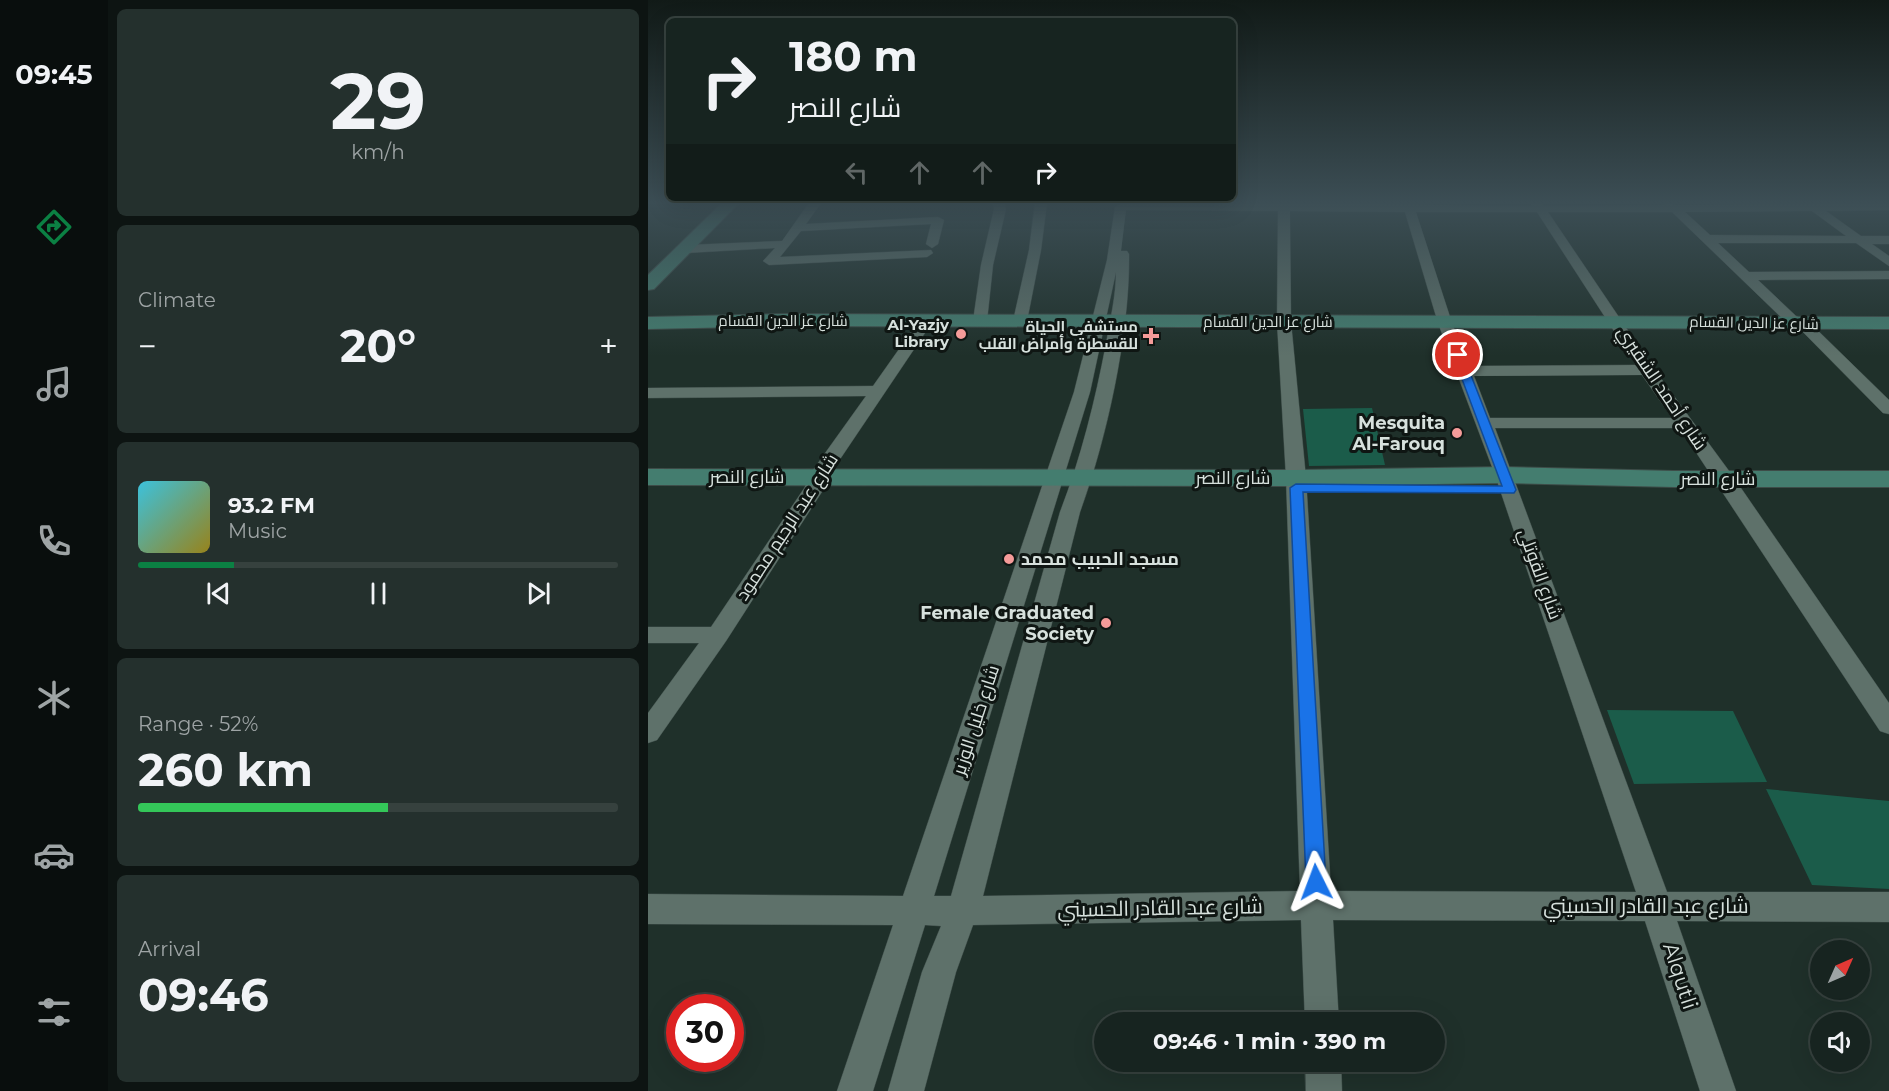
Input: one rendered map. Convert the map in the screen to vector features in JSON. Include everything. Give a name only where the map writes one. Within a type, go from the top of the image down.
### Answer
[{"type":"main road","points":[[648,285],[681,254]]},
{"type":"main road","name":"شارع عز الدين القسام","points":[[1797,322],[1889,319]]},
{"type":"main road","name":"شارع عز الدين القسام","points":[[648,321],[980,320]]},
{"type":"main road","name":"شارع عز الدين القسام","points":[[648,321],[1616,320],[1889,323]]},
{"type":"main road","name":"شارع النصر","points":[[648,477],[816,482],[1728,485],[1889,490]]},
{"type":"main road","name":"شارع النصر","points":[[1728,485],[1889,479]]},
{"type":"main road","name":"شارع النصر","points":[[648,487],[816,482]]},
{"type":"street","points":[[776,254],[769,261],[863,254]]},
{"type":"street","points":[[980,320],[990,254]]},
{"type":"street","points":[[1021,320],[1034,254]]},
{"type":"street","name":"شارع خليل الوزير","points":[[855,1091],[1082,392],[1107,320],[1123,289],[1124,254]]},
{"type":"street","points":[[1284,254],[1284,320],[1296,483],[1322,1012]]},
{"type":"street","name":"شارع القوتلي","points":[[1422,254],[1630,827]]},
{"type":"street","name":"شارع أحمد الشقيري","points":[[1571,254],[1647,370],[1728,485],[1889,724]]},
{"type":"street","points":[[1723,254],[1889,409]]},
{"type":"street","points":[[1746,276],[1889,275]]},
{"type":"street","name":"شارع خليل الوزير","points":[[906,1091],[939,972],[963,911],[1105,391],[1107,320]]},
{"type":"street","name":"شارع عبد الرحيم محمود","points":[[648,733],[718,635],[816,482],[926,321]]},
{"type":"street","points":[[1465,372],[1647,370]]},
{"type":"street","points":[[648,393],[878,391]]},
{"type":"street","points":[[1871,392],[1889,392]]},
{"type":"street","points":[[1484,423],[1685,423]]},
{"type":"street","points":[[648,635],[718,635]]},
{"type":"street","name":"Alqutli","points":[[1630,827],[1718,1091]]},
{"type":"street","name":"شارع عبد القادر الحسيني","points":[[648,909],[963,911],[1317,905],[1889,907]]},
{"type":"street","points":[[1323,1072],[1324,1091]]},
{"type":"green space","points":[[1372,408],[1385,465],[1309,466],[1303,409]]},
{"type":"green space","points":[[1607,710],[1733,711],[1767,782],[1634,784]]},
{"type":"green space","points":[[1766,789],[1889,801],[1889,889],[1812,885]]},
{"type":"place","name":"Al-Yazjy Library","points":[[961,334]]},
{"type":"place","name":"مستشفى الحياة للقسطرة وأمراض القلب","points":[[1151,336]]},
{"type":"place","name":"Mesquita Al-Farouq","points":[[1457,433]]},
{"type":"place","name":"مسجد الحبيب محمد","points":[[1009,559]]},
{"type":"place","name":"Female Graduated Society","points":[[1106,623]]},
{"type":"route","points":[[1316,882],[1296,488],[1509,490],[1458,355]]}]
